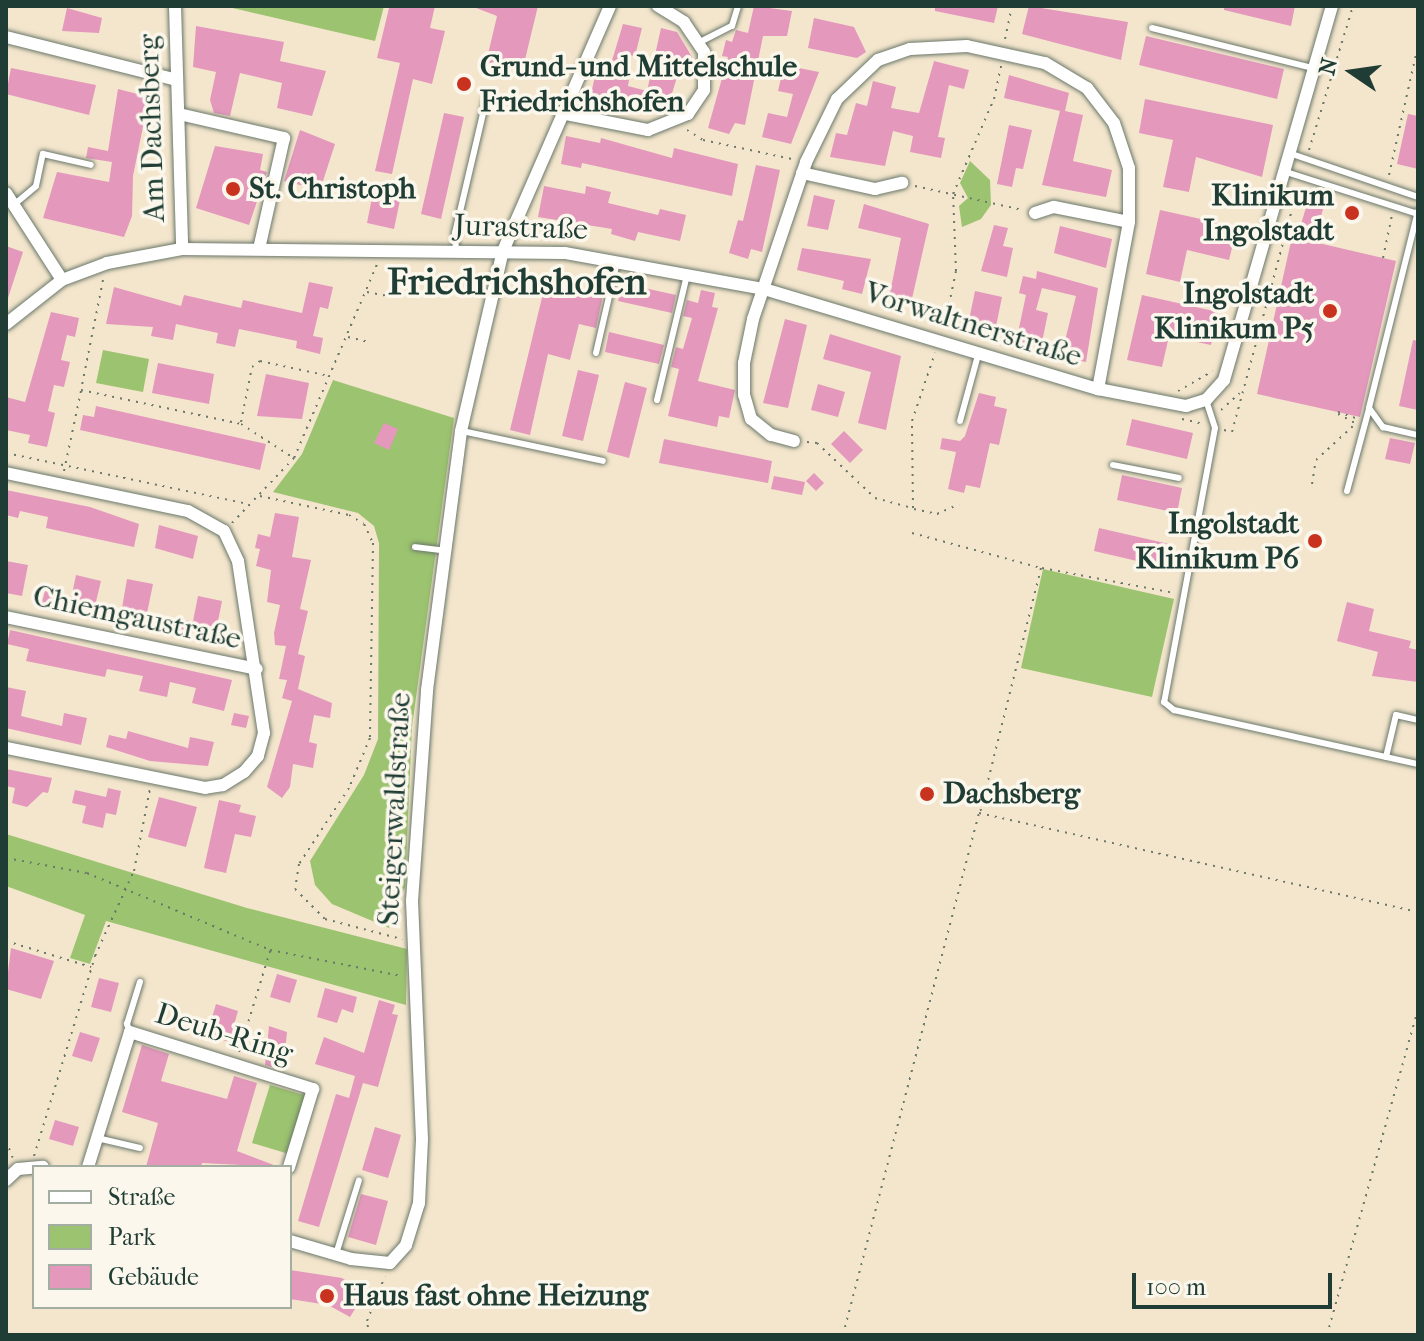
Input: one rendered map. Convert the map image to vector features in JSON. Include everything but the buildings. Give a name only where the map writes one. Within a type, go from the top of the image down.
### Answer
[{"type":"street","name":"Am Dachsberg","points":[[175,6],[182,249]]},
{"type":"street","points":[[608,12],[622,6]]},
{"type":"street","points":[[561,113],[634,130],[677,121],[704,90],[707,62],[700,42],[684,22],[658,6]]},
{"type":"street","points":[[1168,399],[1206,400],[1224,380],[1332,6]]},
{"type":"street","name":"Steigerwaldstraße","points":[[390,1263],[406,1245],[421,1185],[413,942],[421,749],[461,431],[503,251],[561,113],[608,12]]},
{"type":"street","points":[[6,37],[177,80]]},
{"type":"street","points":[[794,441],[771,435],[751,419],[744,395],[744,363],[764,289],[804,168],[837,99],[878,60],[940,45],[1003,51],[1067,74],[1102,104],[1129,168],[1129,222],[1098,389]]},
{"type":"street","points":[[179,114],[284,138],[259,249]]},
{"type":"street","points":[[804,168],[875,189],[902,183]]},
{"type":"street","points":[[6,193],[11,207],[62,280]]},
{"type":"street","points":[[1035,213],[1054,207],[1129,222]]},
{"type":"street","name":"Jurastraße","points":[[6,324],[62,280],[107,263],[182,249],[503,251],[618,259],[764,289]]},
{"type":"street","name":"Vorwaltnerstraße","points":[[764,289],[1098,389],[1168,399]]},
{"type":"street","points":[[6,473],[188,511],[224,531],[238,561],[257,669],[264,733],[258,756],[244,772],[205,788],[152,780],[6,748]]},
{"type":"street","name":"Chiemgaustraße","points":[[6,617],[257,669]]},
{"type":"street","name":"Deub-Ring","points":[[89,1165],[130,1032],[313,1089],[290,1165]]},
{"type":"street","points":[[6,1180],[18,1169],[32,1167]]},
{"type":"street","points":[[292,1242],[336,1254],[390,1263]]},
{"type":"lane","points":[[700,42],[732,26],[738,6]]},
{"type":"lane","points":[[1152,28],[1312,68]]},
{"type":"lane","points":[[456,251],[455,233],[487,97]]},
{"type":"lane","points":[[1288,153],[1418,197]]},
{"type":"lane","points":[[11,207],[36,186],[43,154],[91,165]]},
{"type":"lane","points":[[1283,171],[1418,213],[1347,491]]},
{"type":"lane","points":[[596,353],[618,259]]},
{"type":"lane","points":[[1406,264],[1418,267]]},
{"type":"lane","points":[[657,400],[688,272]]},
{"type":"lane","points":[[960,421],[978,355]]},
{"type":"lane","points":[[1206,400],[1215,428],[1180,594],[1163,686],[1164,702],[1174,710],[1418,764]]},
{"type":"lane","points":[[1369,408],[1375,423]]},
{"type":"lane","points":[[1365,425],[1375,423],[1418,435]]},
{"type":"lane","points":[[461,431],[603,461]]},
{"type":"lane","points":[[1113,465],[1179,478]]},
{"type":"lane","points":[[415,547],[446,551]]},
{"type":"lane","points":[[1386,757],[1396,715],[1418,720]]},
{"type":"lane","points":[[130,1032],[127,1024],[140,982]]},
{"type":"lane","points":[[97,1138],[140,1148]]},
{"type":"lane","points":[[336,1254],[359,1180]]},
{"type":"path","points":[[913,508],[912,421],[939,343],[956,271],[953,194],[994,99],[1012,6]]},
{"type":"path","points":[[1306,159],[1353,6]]},
{"type":"path","points":[[1388,180],[1418,45]]},
{"type":"path","points":[[677,121],[703,140],[804,168]]},
{"type":"path","points":[[1241,393],[1301,177]]},
{"type":"path","points":[[902,183],[1035,213]]},
{"type":"path","points":[[224,531],[294,458],[382,251]]},
{"type":"path","points":[[61,485],[107,263]]},
{"type":"path","points":[[366,292],[388,296]]},
{"type":"path","points":[[347,337],[368,342]]},
{"type":"path","points":[[241,424],[252,367],[260,361],[330,376]]},
{"type":"path","points":[[1168,399],[1195,385],[1219,363]]},
{"type":"path","points":[[81,390],[241,424],[294,458]]},
{"type":"path","points":[[1312,484],[1316,460],[1356,423],[1360,419],[1338,412],[1339,418],[1356,423],[1365,425]]},
{"type":"path","points":[[794,441],[817,443],[875,498],[937,514],[959,504]]},
{"type":"path","points":[[6,453],[250,505]]},
{"type":"path","points":[[260,496],[349,515],[364,524],[373,543],[370,738],[349,788],[299,864],[295,889],[325,919],[413,942]]},
{"type":"path","points":[[912,533],[1041,568],[1180,594]]},
{"type":"path","points":[[843,1335],[1041,568]]},
{"type":"path","points":[[37,1165],[92,967],[127,888],[152,780]]},
{"type":"path","points":[[979,813],[1418,912]]},
{"type":"path","points":[[6,858],[56,865],[127,888],[270,950],[338,967],[414,977]]},
{"type":"path","points":[[6,941],[92,967]]},
{"type":"path","points":[[235,1064],[270,950]]},
{"type":"path","points":[[1327,1335],[1418,1010]]},
{"type":"path","points":[[6,1141],[18,1169]]},
{"type":"path","points":[[371,1335],[367,1321],[390,1263]]},
{"type":"green space","points":[[224,6],[384,6],[375,41]]},
{"type":"green space","points":[[970,161],[990,180],[991,205],[981,219],[962,227],[959,206],[968,198],[960,183]]},
{"type":"green space","points":[[103,350],[149,359],[143,392],[96,383]]},
{"type":"green space","points":[[333,380],[454,418],[412,727],[405,887],[389,928],[332,904],[315,885],[310,861],[364,775],[378,739],[379,543],[374,526],[358,513],[273,492],[302,454]]},
{"type":"green space","points":[[1043,569],[1174,599],[1152,697],[1021,668]]},
{"type":"green space","points":[[6,834],[247,908],[407,949],[406,1005],[106,921],[90,964],[70,958],[85,915],[6,886]]},
{"type":"green space","points":[[270,1085],[307,1096],[289,1154],[252,1143]]},
{"type":"place","name":"Grund- und Mittelschule Friedrichshofen","points":[[464,84]]},
{"type":"place","name":"St. Christoph","points":[[233,189]]},
{"type":"place","name":"Klinikum Ingolstadt","points":[[1352,213]]},
{"type":"place","name":"Ingolstadt Klinikum P5","points":[[1330,311]]},
{"type":"place","name":"Ingolstadt Klinikum P6","points":[[1315,541]]},
{"type":"place","name":"Dachsberg","points":[[927,794]]},
{"type":"place","name":"Haus fast ohne Heizung","points":[[327,1296]]},
{"type":"district","name":"Friedrichshofen","points":[[517,282]]}]
